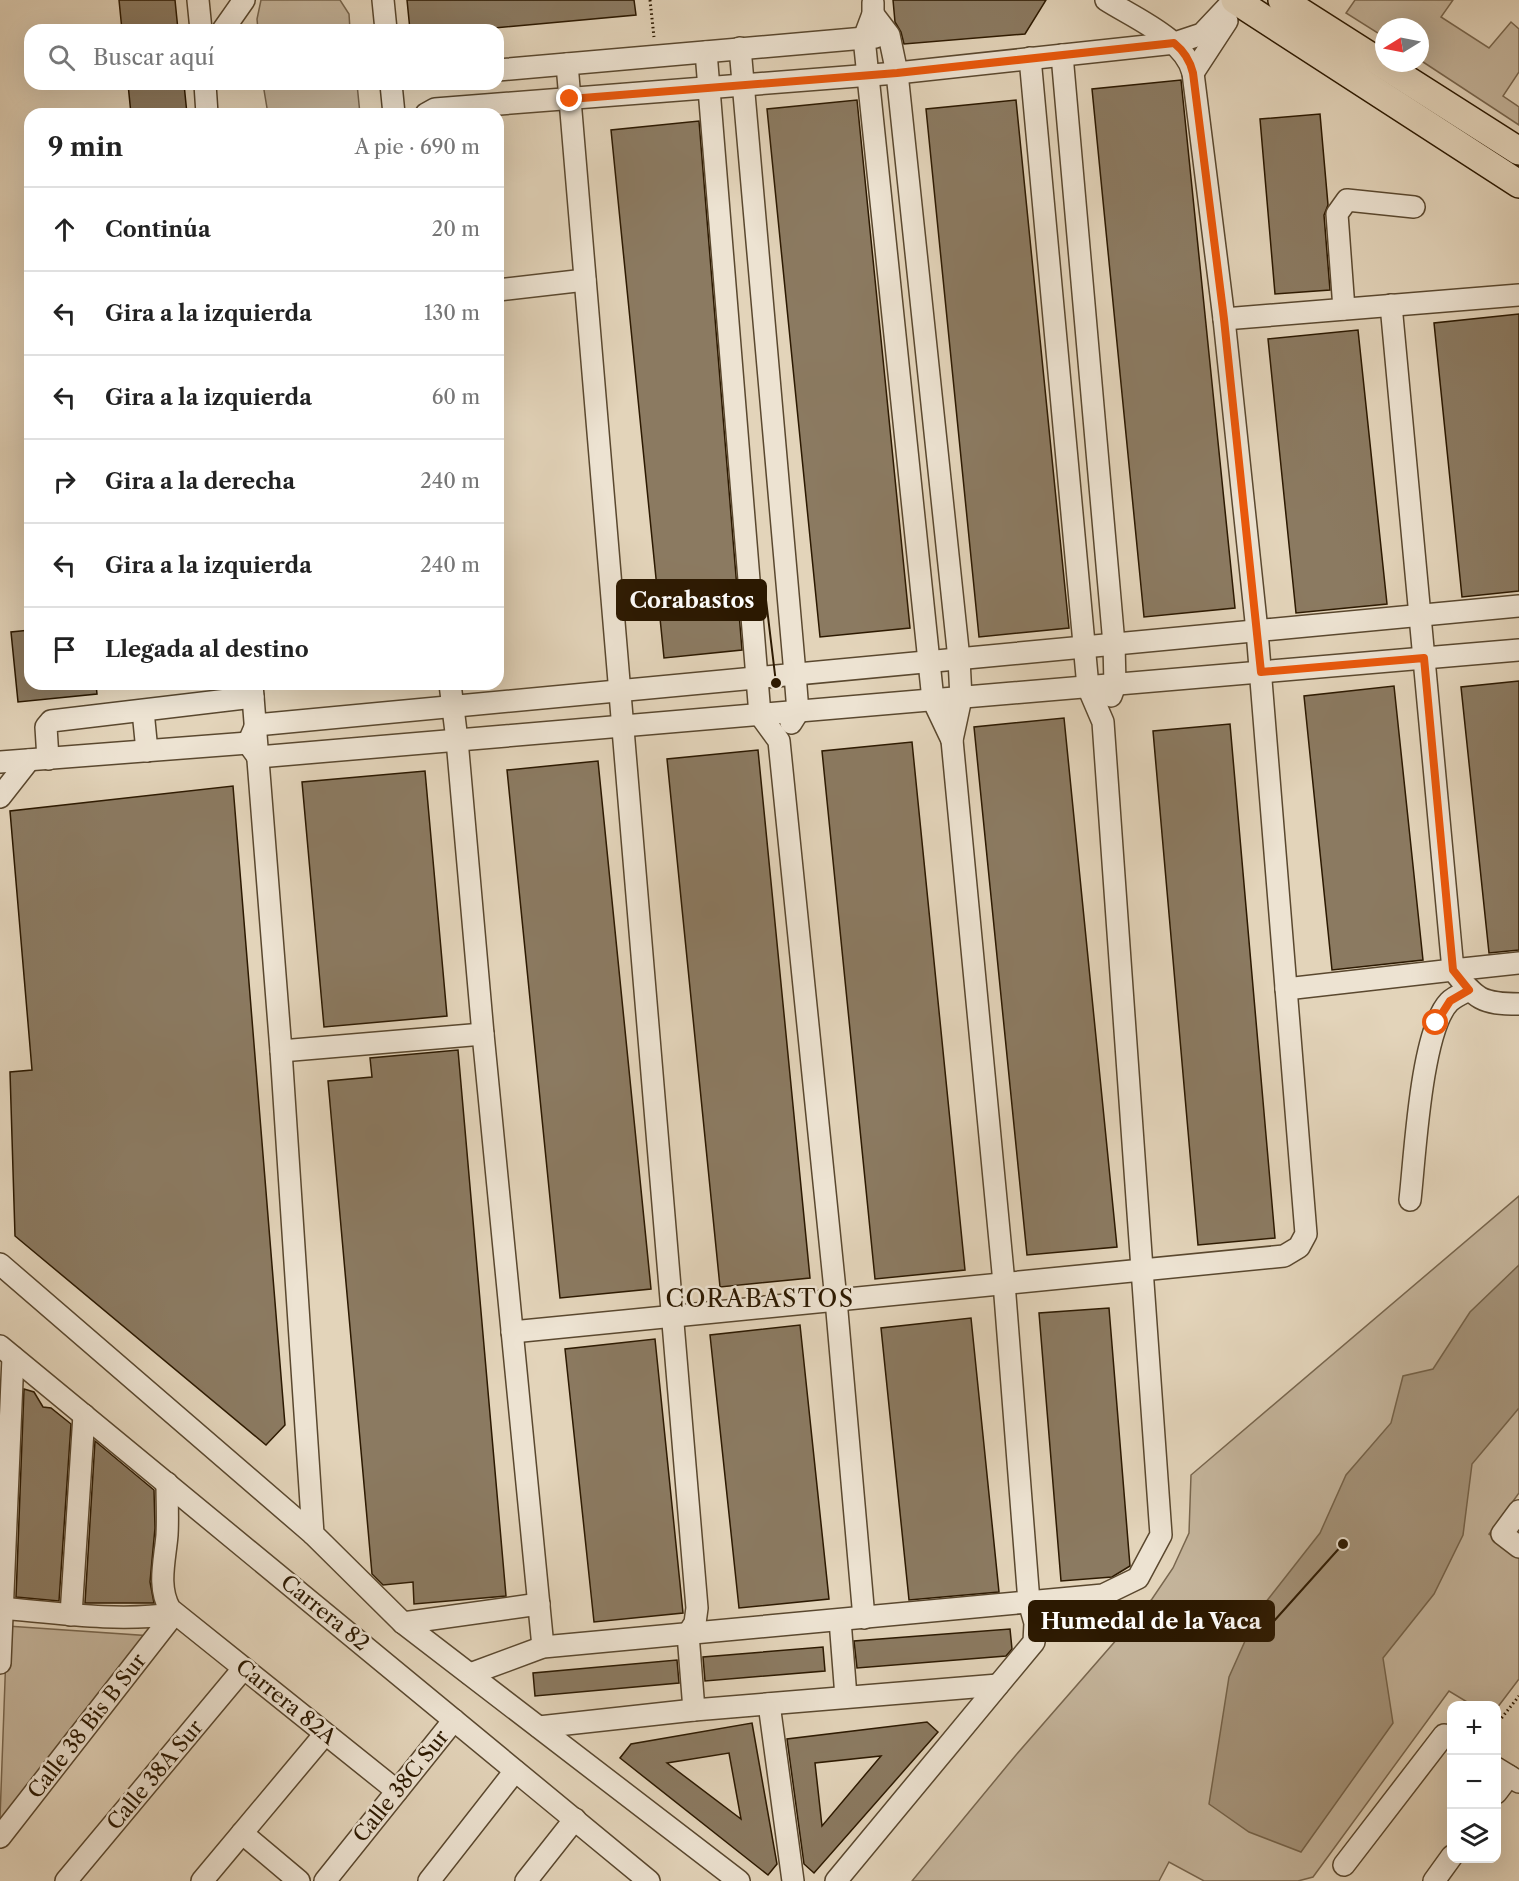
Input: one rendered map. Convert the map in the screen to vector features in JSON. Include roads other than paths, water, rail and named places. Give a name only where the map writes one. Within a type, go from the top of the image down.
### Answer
[{"type":"main road","points":[[1234,0],[1519,184]]},
{"type":"main road","points":[[1282,0],[1519,151]]},
{"type":"street","points":[[198,0],[200,24]]},
{"type":"street","points":[[227,24],[244,0]]},
{"type":"street","points":[[512,1332],[1284,1256],[1299,1247],[1306,1234],[1261,672],[1224,319],[1193,73],[1187,56],[1174,43],[1106,0]]},
{"type":"street","points":[[448,108],[897,73],[1174,43],[1202,34],[1234,0]]},
{"type":"street","points":[[1193,73],[1225,27],[1234,0]]},
{"type":"street","points":[[836,1881],[1034,1642],[1035,1623],[1029,1602],[1004,1284],[952,740],[961,698],[959,659],[897,73],[889,35],[873,7]]},
{"type":"street","points":[[873,7],[864,38],[867,75],[933,700],[952,740]]},
{"type":"street","points":[[504,69],[889,35]]},
{"type":"street","points":[[740,48],[798,712],[779,741]]},
{"type":"street","points":[[706,52],[760,715],[779,741],[836,1300],[864,1617]]},
{"type":"street","points":[[1062,55],[1114,644],[1115,685],[1103,722]]},
{"type":"street","points":[[470,1674],[543,1647],[1103,1595],[1138,1578],[1161,1535],[1103,722],[1089,687],[1030,58]]},
{"type":"street","points":[[567,64],[618,691],[698,1608],[688,1634],[694,1710]]},
{"type":"street","points":[[205,90],[207,108]]},
{"type":"street","points":[[392,90],[393,108]]},
{"type":"street","points":[[1344,309],[1337,214],[1347,200],[1414,207]]},
{"type":"street","points":[[504,289],[585,279]]},
{"type":"street","points":[[1224,319],[1519,295]]},
{"type":"street","points":[[1390,305],[1453,970],[1469,990],[1482,1000],[1495,1004],[1519,1004]]},
{"type":"street","points":[[254,742],[453,707],[1519,606]]},
{"type":"street","points":[[0,762],[254,742],[458,740],[1519,650]]},
{"type":"street","points":[[451,690],[458,740],[483,1034],[543,1647]]},
{"type":"street","points":[[0,797],[38,760],[46,727],[51,721],[143,711],[253,691],[254,742],[281,1051],[313,1534]]},
{"type":"street","points":[[143,711],[147,751]]},
{"type":"street","points":[[1287,989],[1519,963]]},
{"type":"street","points":[[1410,1200],[1420,1100],[1436,1023],[1450,1001],[1469,990]]},
{"type":"street","points":[[281,1051],[483,1034]]},
{"type":"street","points":[[0,1264],[313,1534],[403,1623],[739,1881]]},
{"type":"street","points":[[0,1663],[7,1352]]},
{"type":"street","name":"Carrera 82","points":[[7,1352],[575,1820],[638,1877]]},
{"type":"street","points":[[71,1615],[84,1415]]},
{"type":"street","points":[[1,1608],[135,1618],[174,1614],[165,1599],[163,1579],[167,1483]]},
{"type":"street","points":[[1519,1511],[1502,1534],[1519,1547]]},
{"type":"street","points":[[403,1623],[539,1604]]},
{"type":"street","name":"Carrera 82A","points":[[174,1614],[397,1791]]},
{"type":"street","name":"Calle 38 Bis B Sur","points":[[0,1837],[174,1614]]},
{"type":"street","points":[[840,1620],[846,1697]]},
{"type":"street","name":"Calle 38A Sur","points":[[66,1881],[243,1668]]},
{"type":"street","points":[[539,1727],[694,1710],[998,1685]]},
{"type":"street","points":[[769,1704],[793,1881]]},
{"type":"street","name":"Calle 38C Sur","points":[[325,1881],[454,1720]]},
{"type":"street","points":[[202,1881],[325,1734]]},
{"type":"street","points":[[1344,1865],[1447,1738]]},
{"type":"street","points":[[429,1881],[515,1771]]},
{"type":"street","points":[[526,1881],[575,1820]]},
{"type":"street","points":[[242,1833],[299,1881]]},
{"type":"street","points":[[1434,1881],[1447,1863]]},
{"type":"place","name":"Corabastos","points":[[776,683]]},
{"type":"place","name":"Humedal de la Vaca","points":[[1343,1544]]},
{"type":"district","name":"CORABASTOS","points":[[760,1299]]}]
